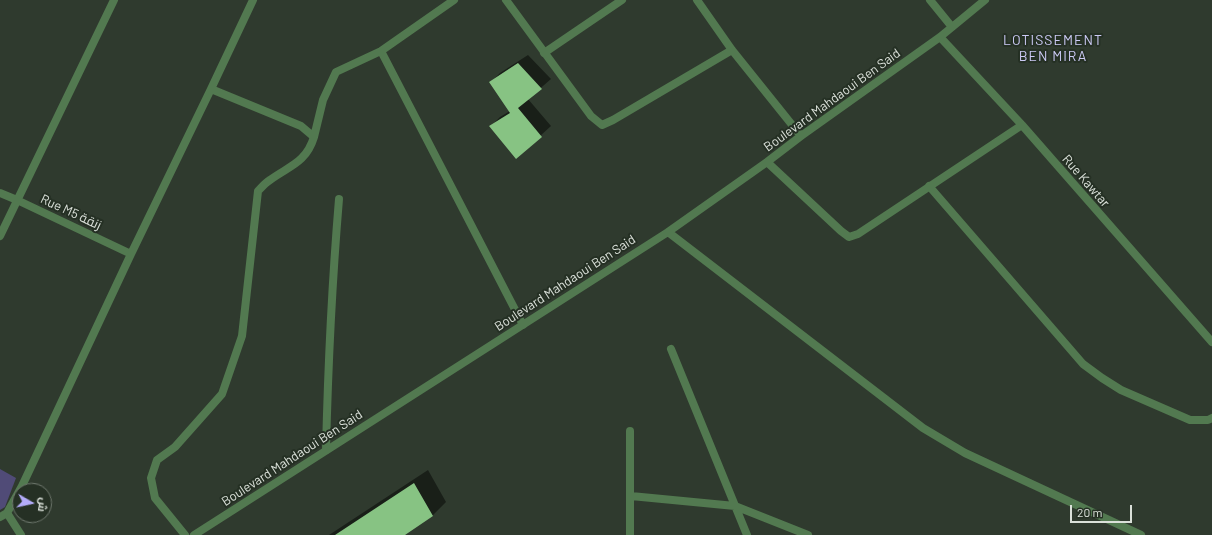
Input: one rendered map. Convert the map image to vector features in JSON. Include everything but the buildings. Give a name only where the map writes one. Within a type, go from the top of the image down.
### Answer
[{"type":"street","points":[[0,236],[114,0]]},
{"type":"street","points":[[21,535],[3,515],[22,486],[253,0]]},
{"type":"street","points":[[184,535],[155,498],[151,478],[157,460],[175,447],[222,394],[242,336],[258,191],[268,181],[300,161],[311,147],[323,100],[336,72],[381,51],[454,0]]},
{"type":"street","points":[[506,0],[591,116],[602,124],[613,120],[732,50]]},
{"type":"street","points":[[544,52],[622,0]]},
{"type":"street","points":[[697,0],[732,50],[801,136]]},
{"type":"street","points":[[930,0],[952,27]]},
{"type":"street","name":"Boulevard Mahdaoui Ben Said","points":[[194,535],[668,232],[940,37],[985,0]]},
{"type":"street","name":"Rue Kawtar","points":[[940,37],[1022,125],[1212,342]]},
{"type":"street","points":[[381,51],[523,325]]},
{"type":"street","points":[[211,89],[301,126],[314,137]]},
{"type":"street","points":[[767,162],[849,237],[858,234],[1022,125]]},
{"type":"street","points":[[929,186],[1083,364],[1121,390],[1190,420],[1208,420],[1212,418]]},
{"type":"street","name":"Rue M5 زنقة","points":[[0,193],[131,254]]},
{"type":"street","points":[[326,450],[329,346],[339,199]]},
{"type":"street","points":[[668,232],[923,428],[965,453],[1141,535]]},
{"type":"street","points":[[672,349],[747,535]]},
{"type":"street","points":[[630,431],[630,535]]},
{"type":"street","points":[[631,496],[735,506],[808,535]]},
{"type":"shaded area","points":[[0,469],[16,478],[14,483],[12,483],[12,489],[5,507],[0,510]]},
{"type":"district","name":"LOTISSEMENT BEN MIRA","points":[[1053,48]]}]
